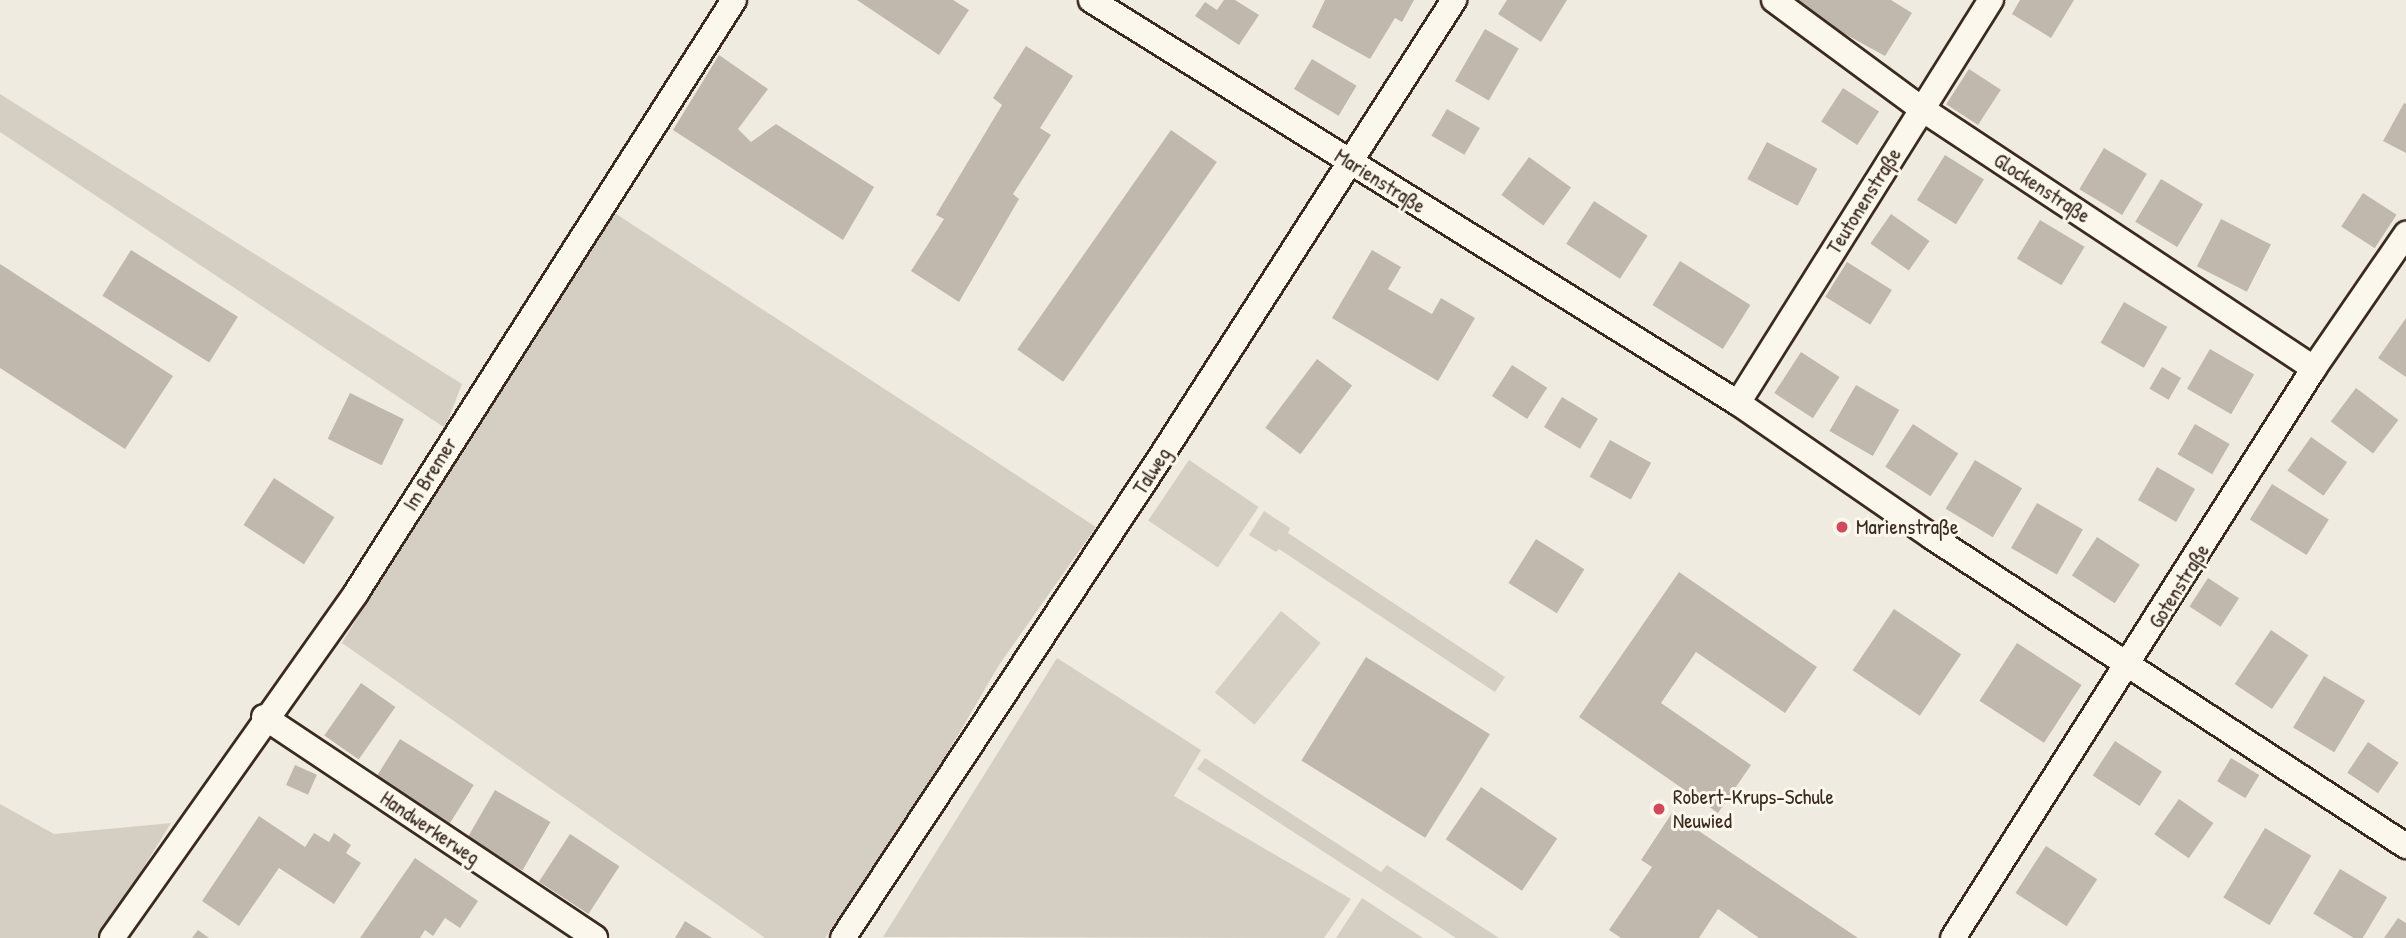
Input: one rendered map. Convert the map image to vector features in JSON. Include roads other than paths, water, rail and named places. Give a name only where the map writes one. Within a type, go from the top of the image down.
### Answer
[{"type":"street","name":"Im Bremer","points":[[112,938],[264,717],[356,593],[734,0]]},
{"type":"street","name":"Marienstraße","points":[[1091,0],[1738,403],[2130,666],[2406,846]]},
{"type":"street","name":"Talweg","points":[[843,938],[1351,163],[1454,0]]},
{"type":"street","name":"Glockenstraße","points":[[1774,0],[1922,109],[2315,368]]},
{"type":"street","name":"Teutonenstraße","points":[[1738,403],[1991,0]]},
{"type":"street","name":"Gotenstraße","points":[[1953,938],[2130,666],[2315,368],[2406,234]]},
{"type":"street","name":"Handwerkerweg","points":[[264,717],[595,938]]},
{"type":"place","name":"Marienstraße","points":[[1842,527]]},
{"type":"place","name":"Robert-Krups-Schule Neuwied","points":[[1659,809]]}]
